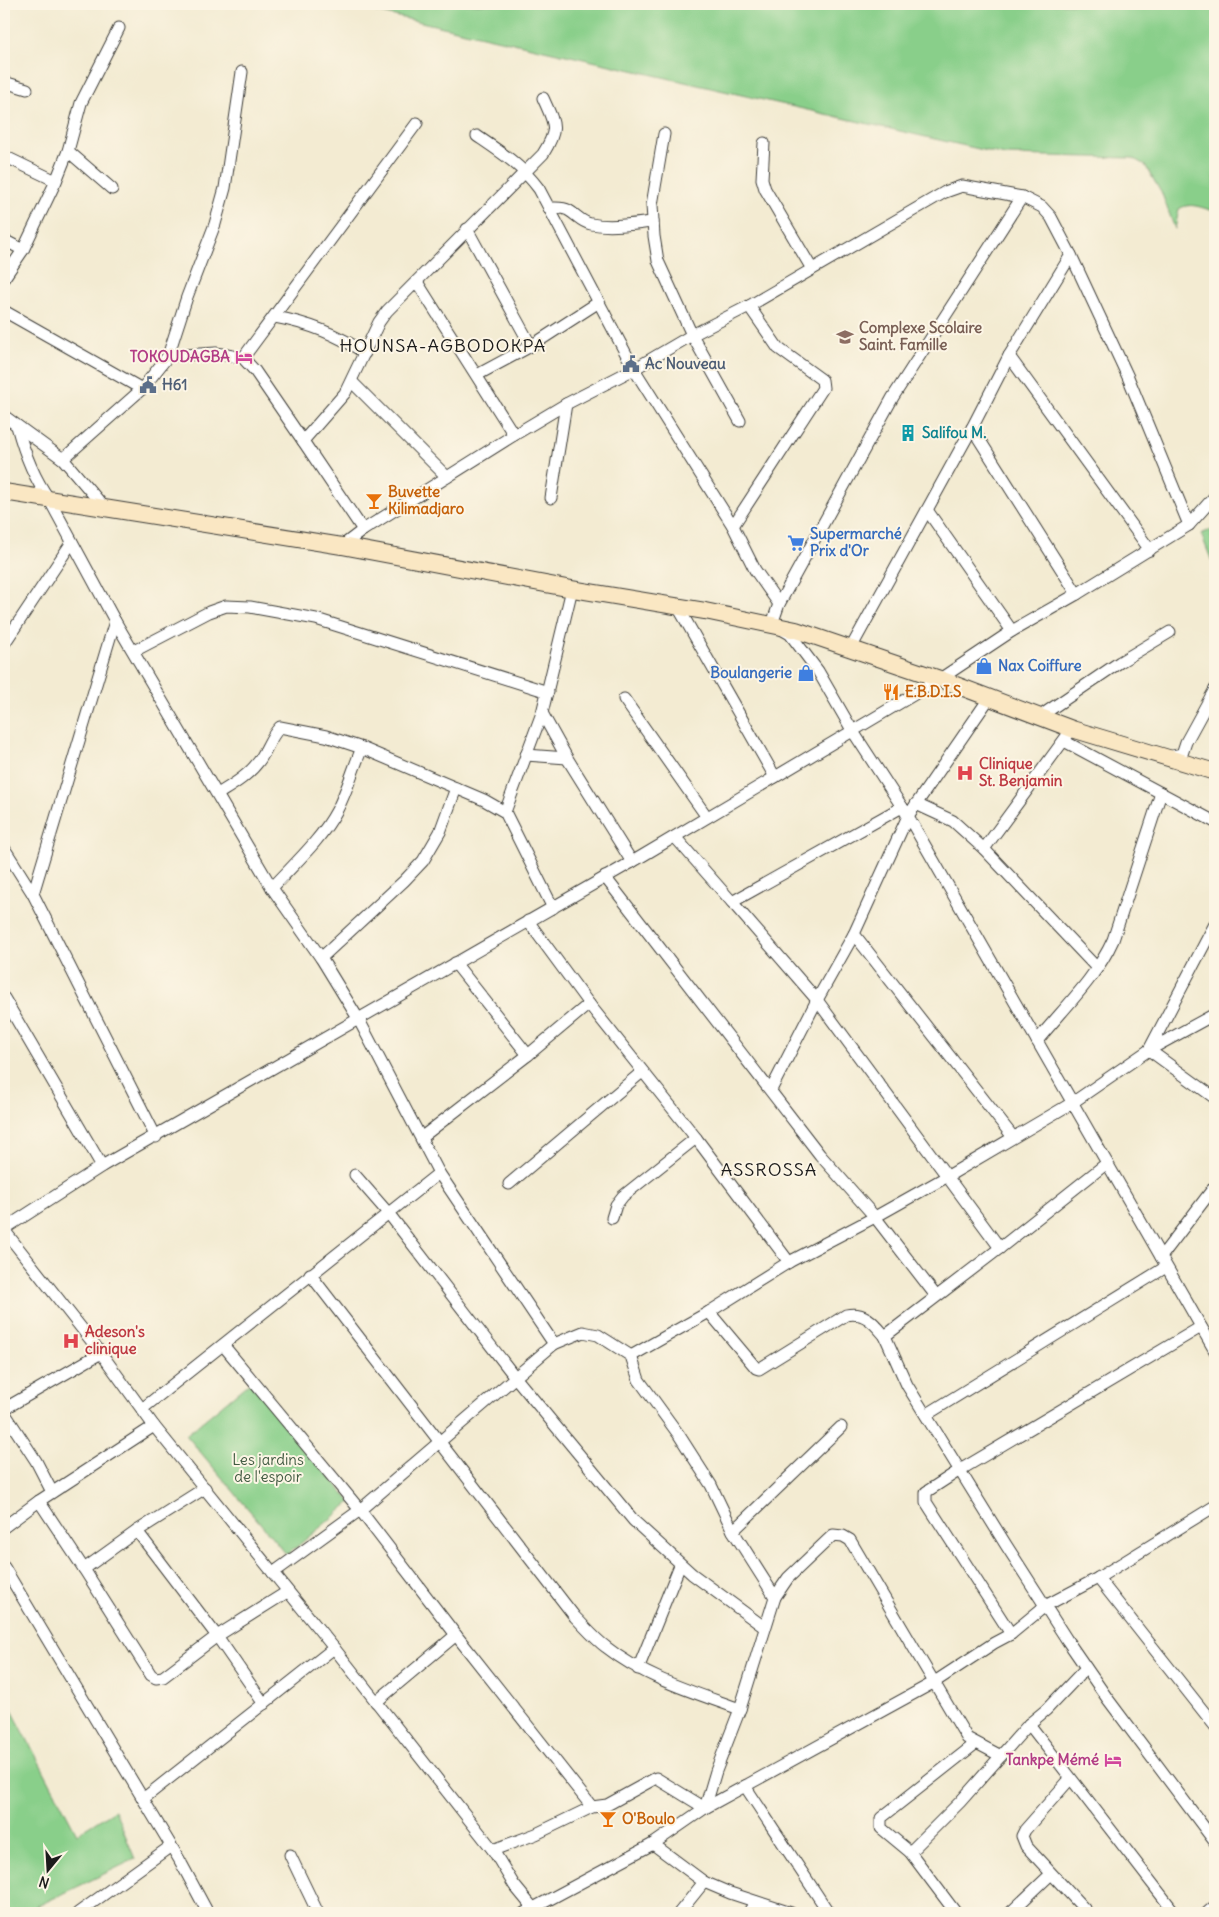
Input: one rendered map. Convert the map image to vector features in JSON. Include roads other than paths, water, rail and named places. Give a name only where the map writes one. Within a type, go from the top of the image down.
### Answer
[{"type":"main road","points":[[4,492],[342,546],[772,624],[851,648],[990,697],[1039,717],[1068,735],[1167,757],[1215,772]]},
{"type":"street","points":[[4,278],[23,250],[56,181],[68,152],[82,103],[119,28]]},
{"type":"street","points":[[63,458],[142,389],[168,356],[187,297],[215,224],[225,188],[242,72]]},
{"type":"street","points":[[4,82],[27,89]]},
{"type":"street","points":[[303,441],[338,403],[352,382],[379,322],[387,311],[543,154],[552,140],[555,125],[544,98]]},
{"type":"street","points":[[243,358],[417,123]]},
{"type":"street","points":[[664,134],[652,206],[658,262],[692,335],[740,421]]},
{"type":"street","points":[[477,136],[512,159],[526,172],[539,189],[634,369],[733,526],[755,570],[779,604]]},
{"type":"street","points":[[764,143],[762,179],[765,189],[812,269]]},
{"type":"street","points":[[68,152],[112,189]]},
{"type":"street","points":[[4,156],[56,181]]},
{"type":"street","points":[[342,546],[363,530],[566,404],[749,306],[954,188],[962,186],[1022,198],[1042,207],[1051,217],[1071,255],[1128,377],[1189,525]]},
{"type":"street","points":[[1022,198],[893,397],[779,604],[772,624],[790,634],[818,671],[852,730],[905,812],[1215,1351]]},
{"type":"street","points":[[549,208],[568,210],[581,221],[599,225],[653,222]]},
{"type":"street","points":[[467,229],[531,346]]},
{"type":"street","points":[[4,240],[23,250]]},
{"type":"street","points":[[851,648],[972,428],[1009,356],[1071,255]]},
{"type":"street","points":[[417,282],[514,435]]},
{"type":"street","points":[[477,375],[531,346],[599,302]]},
{"type":"street","points":[[733,526],[824,384],[822,380],[778,348],[749,306]]},
{"type":"street","points":[[4,311],[142,389]]},
{"type":"street","points":[[275,316],[299,321],[322,329],[344,339],[365,353]]},
{"type":"street","points":[[168,356],[216,353],[243,358],[255,371],[363,530]]},
{"type":"street","points":[[1009,356],[1150,550]]},
{"type":"street","points":[[352,382],[447,477]]},
{"type":"street","points":[[551,498],[566,404]]},
{"type":"street","points":[[4,416],[63,458],[104,507]]},
{"type":"street","points":[[17,426],[23,448],[38,484],[49,499],[115,620],[272,888],[321,958],[359,1020],[440,1173],[554,1344]]},
{"type":"street","points":[[972,428],[1077,594]]},
{"type":"street","points":[[1215,496],[1189,525],[1077,594],[1012,631],[940,679],[553,908],[454,963],[156,1137],[102,1166],[4,1229],[101,1353],[154,1426],[334,1648],[493,1850],[531,1911],[653,1844],[705,1808],[933,1684],[994,1643],[1011,1634],[1045,1606],[1098,1578],[1215,1506]]},
{"type":"street","points":[[927,510],[1012,631]]},
{"type":"street","points":[[4,644],[72,542]]},
{"type":"street","points":[[504,812],[542,713],[572,589]]},
{"type":"street","points":[[134,651],[209,612],[226,606],[250,607],[316,619],[548,692]]},
{"type":"street","points":[[678,607],[775,776]]},
{"type":"street","points":[[33,894],[115,620]]},
{"type":"street","points":[[1039,717],[1120,662],[1170,632]]},
{"type":"street","points":[[1167,757],[1182,754],[1186,742],[1215,689]]},
{"type":"street","points":[[732,902],[905,812],[916,804],[990,697]]},
{"type":"street","points":[[624,698],[707,817]]},
{"type":"street","points":[[542,713],[567,758],[632,862]]},
{"type":"street","points":[[218,794],[251,770],[260,760],[274,732],[280,727],[326,736],[362,748],[484,800],[504,812],[553,908]]},
{"type":"street","points":[[984,849],[1068,735],[1161,793],[1215,822]]},
{"type":"street","points":[[272,888],[310,849],[324,831],[337,810],[362,748]]},
{"type":"street","points":[[526,755],[567,758]]},
{"type":"street","points":[[321,958],[423,861],[440,832],[456,788]]},
{"type":"street","points":[[1037,1041],[1097,968],[1113,940],[1161,793]]},
{"type":"street","points":[[916,804],[952,822],[984,849],[1097,968]]},
{"type":"street","points":[[771,1090],[817,1000],[854,934],[905,812]]},
{"type":"street","points":[[675,836],[817,1000],[1000,1248]]},
{"type":"street","points":[[4,848],[33,894],[156,1137]]},
{"type":"street","points":[[606,877],[820,1155],[876,1217],[936,1296]]},
{"type":"street","points":[[528,921],[589,1004],[696,1138],[789,1262]]},
{"type":"street","points":[[1149,1050],[1215,924]]},
{"type":"street","points":[[854,934],[1013,1137]]},
{"type":"street","points":[[454,963],[528,1055]]},
{"type":"street","points":[[4,998],[102,1166]]},
{"type":"street","points":[[422,1137],[528,1055],[589,1004]]},
{"type":"street","points":[[631,1356],[709,1312],[789,1262],[876,1217],[948,1176],[1072,1103],[1149,1050],[1215,1014]]},
{"type":"street","points":[[1149,1050],[1215,1098]]},
{"type":"street","points":[[509,1184],[642,1072]]},
{"type":"street","points":[[612,1218],[616,1205],[623,1196],[696,1138]]},
{"type":"street","points":[[885,1336],[1107,1163]]},
{"type":"street","points":[[142,1409],[310,1274],[440,1173]]},
{"type":"street","points":[[354,1175],[389,1214],[515,1377],[634,1521],[680,1564],[764,1628]]},
{"type":"street","points":[[926,1415],[1164,1262],[1215,1186]]},
{"type":"street","points":[[310,1274],[576,1617],[604,1646],[638,1669],[740,1709]]},
{"type":"street","points":[[709,1312],[756,1368],[759,1369],[846,1315],[855,1313],[872,1320],[885,1336],[907,1386],[1045,1606],[1086,1668],[1215,1842]]},
{"type":"street","points":[[1011,1634],[926,1502],[926,1492],[1200,1326]]},
{"type":"street","points":[[273,1573],[360,1510],[554,1344],[583,1332],[598,1335],[631,1356],[639,1380],[679,1435],[711,1485],[732,1531],[774,1597]]},
{"type":"street","points":[[223,1345],[360,1510],[592,1807]]},
{"type":"street","points":[[52,1492],[4,1410],[101,1353]]},
{"type":"street","points":[[4,1527],[52,1492],[154,1426]]},
{"type":"street","points":[[732,1531],[841,1427]]},
{"type":"street","points":[[84,1569],[137,1531],[205,1488]]},
{"type":"street","points":[[39,1501],[151,1675],[156,1678],[163,1677],[217,1636],[287,1592]]},
{"type":"street","points":[[137,1531],[217,1636],[264,1704]]},
{"type":"street","points":[[705,1808],[716,1771],[740,1709],[774,1597],[788,1578],[833,1535],[843,1536],[850,1540],[893,1611],[933,1684],[967,1738],[974,1744],[1001,1756]]},
{"type":"street","points":[[638,1669],[680,1564]]},
{"type":"street","points":[[4,1567],[171,1846],[208,1913]]},
{"type":"street","points":[[1098,1578],[1215,1726]]},
{"type":"street","points":[[376,1702],[456,1635]]},
{"type":"street","points":[[143,1799],[334,1648]]},
{"type":"street","points":[[910,1852],[960,1802],[1028,1724],[1046,1710],[1086,1668]]},
{"type":"street","points":[[1028,1724],[1175,1913]]},
{"type":"street","points":[[956,1913],[910,1852],[881,1828],[881,1818],[974,1744]]},
{"type":"street","points":[[493,1850],[536,1834],[592,1807],[607,1805],[656,1778],[705,1808]]},
{"type":"street","points":[[1070,1779],[1025,1830],[1022,1836],[1026,1846],[1088,1913]]},
{"type":"street","points":[[744,1786],[829,1913]]},
{"type":"street","points":[[653,1844],[704,1882],[791,1913]]},
{"type":"street","points":[[78,1913],[171,1846]]},
{"type":"street","points":[[290,1856],[318,1913]]},
{"type":"street","points":[[1010,1913],[1051,1874]]},
{"type":"street","points":[[679,1913],[704,1882]]},
{"type":"street","points":[[748,1913],[756,1902]]},
{"type":"street","points":[[1207,1913],[1215,1906]]},
{"type":"place","name":"Complexe Scolaire Saint. Famille","points":[[845,337]]},
{"type":"place","name":"TOKOUDAGBA","points":[[244,357]]},
{"type":"place","name":"Ac Nouveau","points":[[631,364]]},
{"type":"place","name":"H61","points":[[148,385]]},
{"type":"place","name":"Salifou M.","points":[[908,433]]},
{"type":"place","name":"Buvette Kilimadjaro","points":[[374,501]]},
{"type":"place","name":"Supermarché Prix d'Or","points":[[796,543]]},
{"type":"place","name":"Nax Coiffure","points":[[984,666]]},
{"type":"place","name":"Boulangerie","points":[[806,673]]},
{"type":"place","name":"E.B.D.I.S","points":[[891,692]]},
{"type":"place","name":"Clinique St. Benjamin","points":[[965,773]]},
{"type":"place","name":"Adeson's clinique","points":[[71,1341]]},
{"type":"place","name":"Tankpe Mémé","points":[[1113,1760]]},
{"type":"place","name":"O'Boulo","points":[[608,1819]]},
{"type":"district","name":"HOUNSA-AGBODOKPA","points":[[443,346]]},
{"type":"district","name":"ASSROSSA","points":[[769,1170]]},
{"type":"park label","name":"Les jardins de l'espoir","points":[[268,1468]]}]
